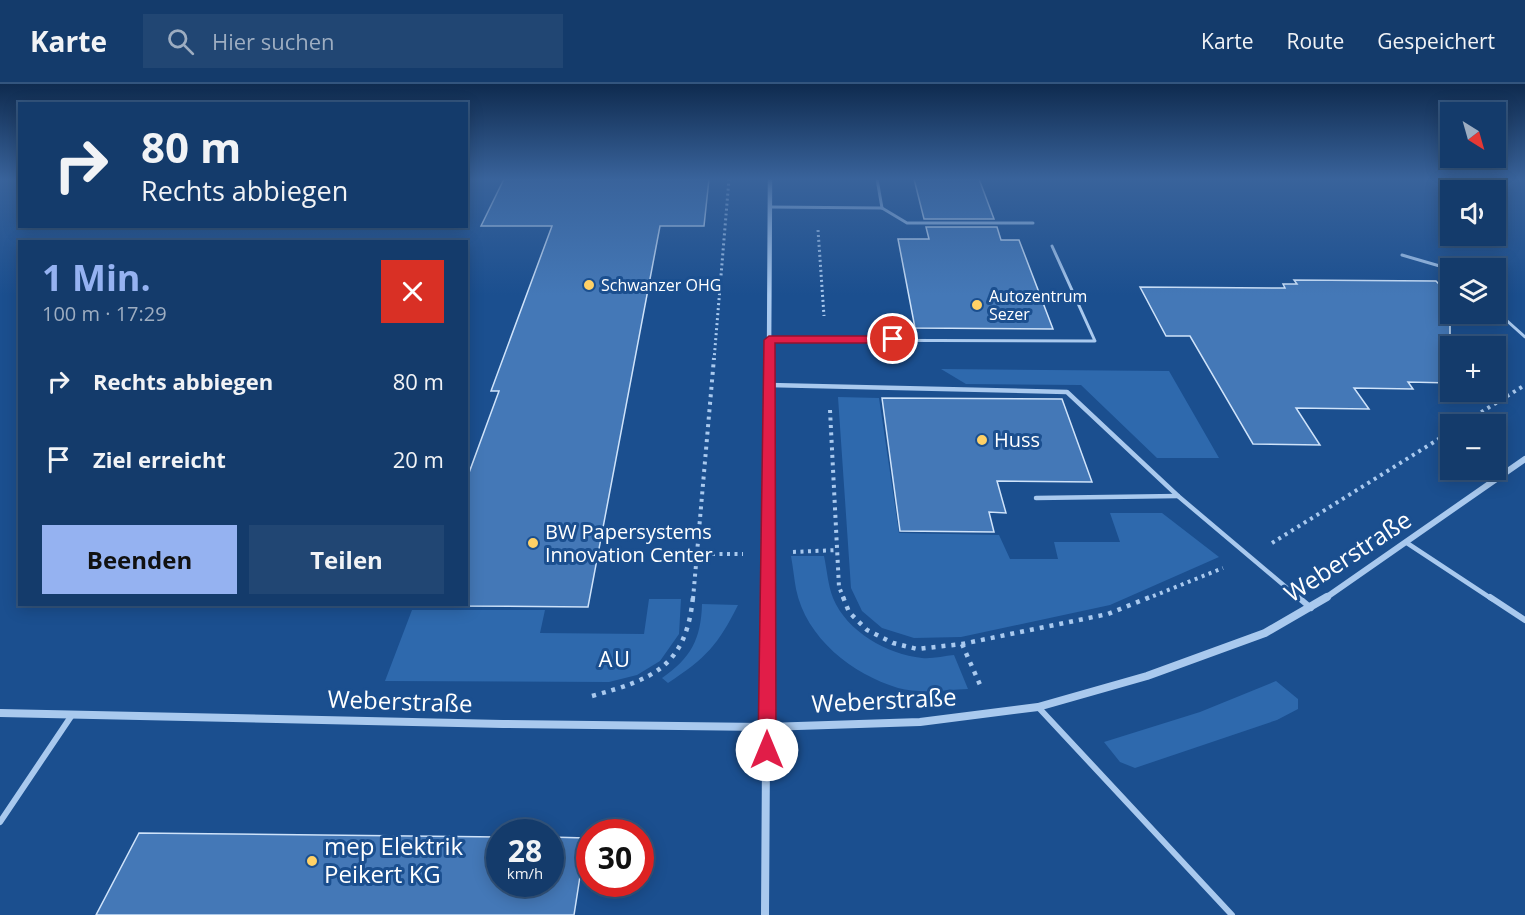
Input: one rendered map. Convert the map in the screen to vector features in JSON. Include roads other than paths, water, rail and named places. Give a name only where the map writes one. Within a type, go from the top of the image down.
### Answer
[{"type":"street","points":[[765,915],[770,218]]},
{"type":"street","name":"Weberstraße","points":[[0,713],[74,712],[503,724],[767,727],[920,722],[1038,707],[1147,676],[1254,637],[1311,608],[1525,459]]},
{"type":"lane","points":[[898,218],[907,223],[1034,223]]},
{"type":"lane","points":[[769,340],[1095,341],[1052,246]]},
{"type":"lane","points":[[1402,255],[1440,266]]},
{"type":"lane","points":[[1506,319],[1525,337]]},
{"type":"lane","points":[[769,385],[1067,392],[1178,496],[1311,608]]},
{"type":"lane","points":[[1036,498],[1178,496]]},
{"type":"lane","points":[[1407,543],[1525,620]]},
{"type":"lane","points":[[1038,707],[1232,915]]},
{"type":"lane","points":[[0,822],[74,712]]},
{"type":"place","name":"Schwanzer OHG","points":[[589,285]]},
{"type":"place","name":"Autozentrum Sezer","points":[[977,305]]},
{"type":"place","name":"Huss","points":[[982,440]]},
{"type":"place","name":"BW Papersystems Innovation Center","points":[[533,543]]},
{"type":"place","name":"mep Elektrik Peikert KG","points":[[312,861]]},
{"type":"district","name":"AU","points":[[615,659]]}]
